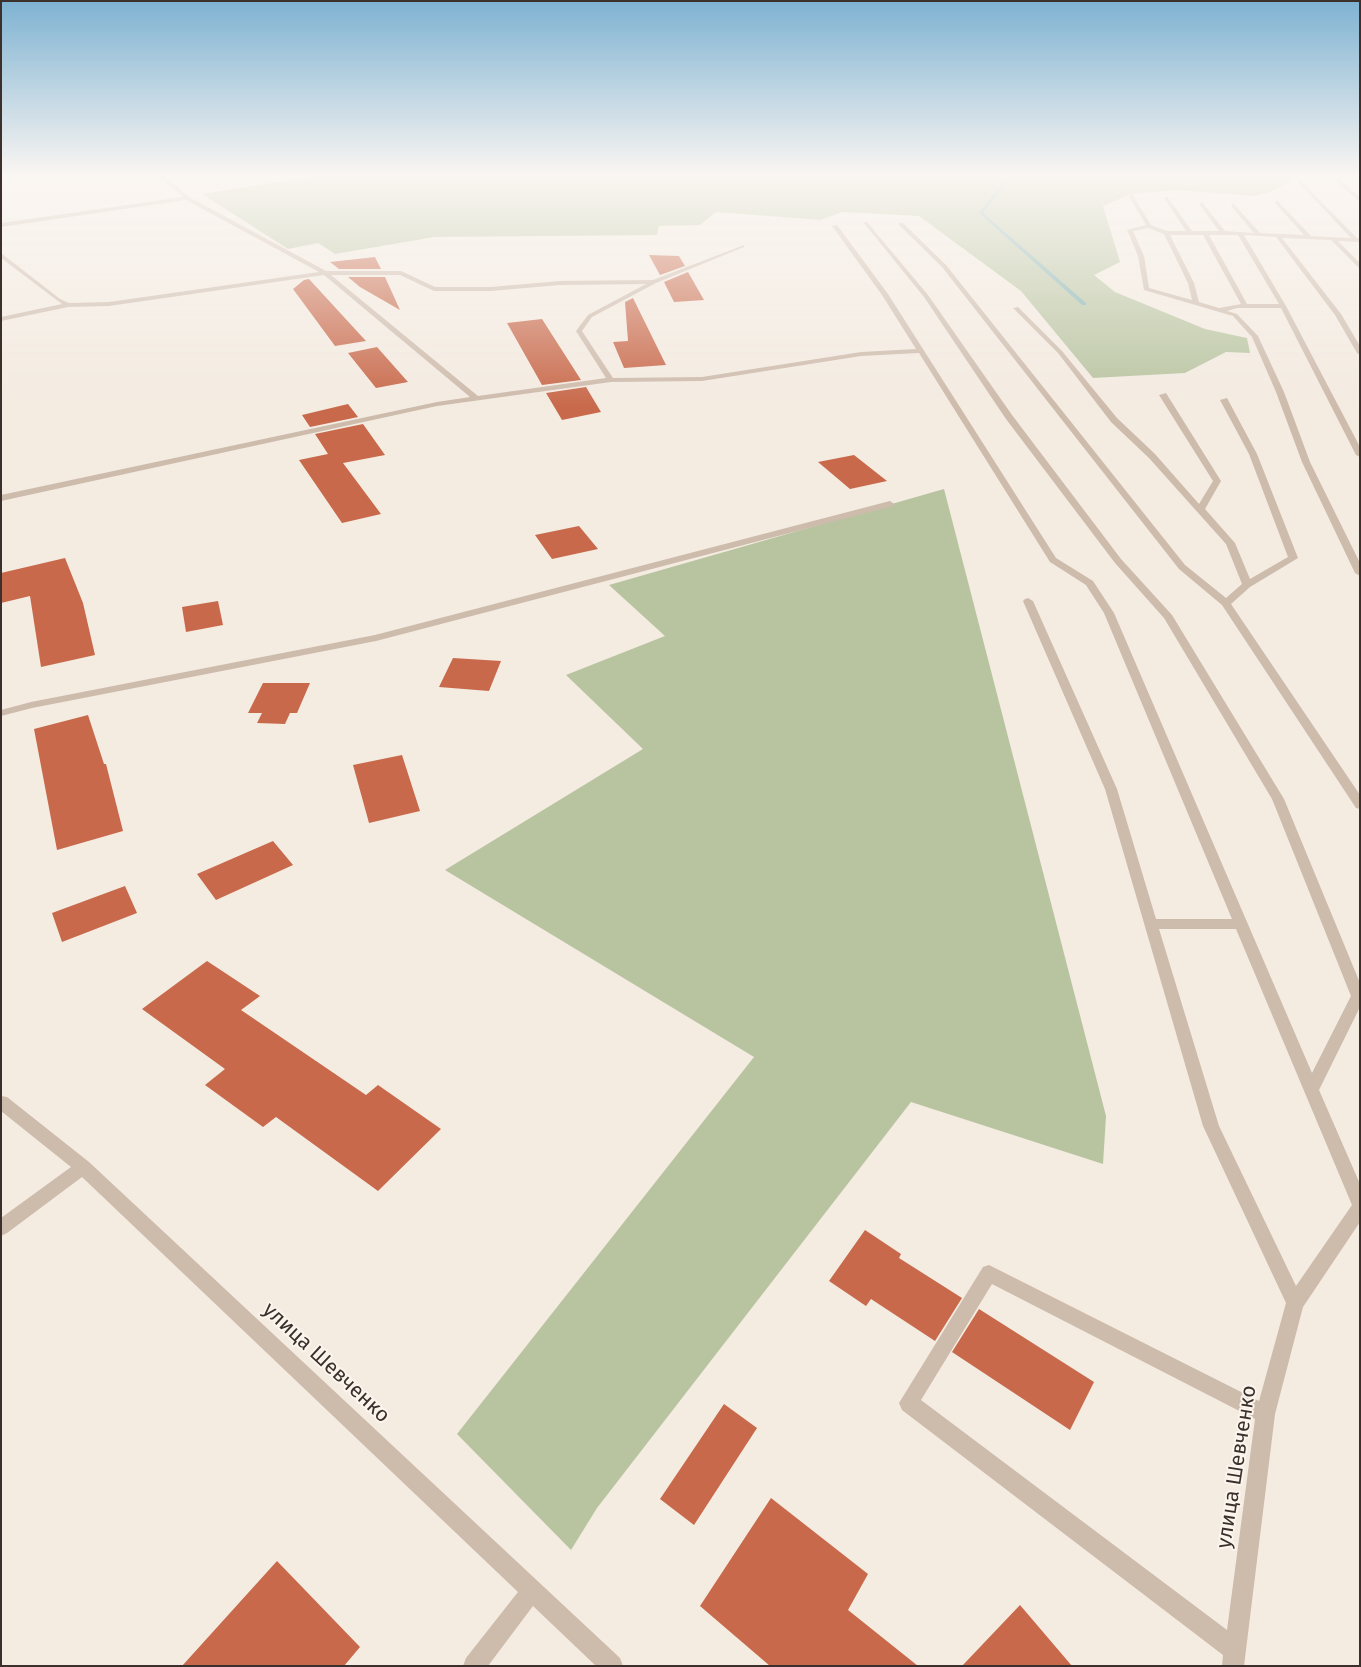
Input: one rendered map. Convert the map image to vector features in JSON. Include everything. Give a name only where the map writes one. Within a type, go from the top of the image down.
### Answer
[{"type":"street","points":[[284,251],[325,273],[477,399]]},
{"type":"street","points":[[612,380],[579,331],[590,316],[654,282],[730,251]]},
{"type":"street","points":[[854,251],[885,294],[1053,560],[1090,582],[1108,612],[1360,1206]]},
{"type":"street","points":[[888,251],[926,296],[1009,417],[1118,561],[1168,617],[1278,799],[1359,995],[1311,1091]]},
{"type":"street","points":[[928,251],[944,266],[1182,567],[1226,603],[1360,805]]},
{"type":"street","points":[[1139,251],[1146,274],[1146,289],[1235,315],[1255,336],[1280,392],[1306,462],[1360,573]]},
{"type":"street","points":[[1175,251],[1191,283],[1196,303]]},
{"type":"street","points":[[1215,251],[1245,306]]},
{"type":"street","points":[[1250,251],[1283,306],[1360,455]]},
{"type":"street","points":[[1289,251],[1338,314],[1360,353]]},
{"type":"street","points":[[1344,251],[1360,267]]},
{"type":"street","points":[[1,255],[58,300],[68,305]]},
{"type":"street","points":[[1,319],[68,305],[109,304],[325,273],[401,274],[434,289],[491,289],[560,283],[654,282]]},
{"type":"street","points":[[1220,310],[1245,306],[1283,306]]},
{"type":"street","points":[[1016,308],[1060,352],[1114,420],[1152,456],[1230,543],[1247,585]]},
{"type":"street","points":[[1,498],[438,404],[612,380],[702,379],[861,354],[921,351]]},
{"type":"street","points":[[1164,395],[1217,481],[1200,510]]},
{"type":"street","points":[[1224,400],[1253,454],[1293,558],[1247,585],[1226,603]]},
{"type":"street","points":[[1,713],[31,705],[376,638],[890,504]]},
{"type":"street","points":[[1028,601],[1111,789],[1211,1126],[1295,1303]]},
{"type":"street","points":[[1151,924],[1240,924]]},
{"type":"street","name":"улица Шевченко","points":[[1,1102],[83,1167],[612,1666]]},
{"type":"street","points":[[1,1228],[83,1167]]},
{"type":"street","name":"улица Шевченко","points":[[1234,1658],[1265,1414],[1295,1303],[1360,1206]]},
{"type":"street","points":[[1234,1658],[909,1403],[989,1274],[1265,1414]]},
{"type":"street","points":[[474,1666],[532,1590]]},
{"type":"green space","points":[[330,251],[354,251],[335,254]]},
{"type":"green space","points":[[966,251],[1117,251],[1120,262],[1094,275],[1115,292],[1205,329],[1247,338],[1250,353],[1226,352],[1185,373],[1093,378],[1021,291]]},
{"type":"green space","points":[[944,489],[1106,1116],[1103,1164],[911,1102],[597,1508],[571,1550],[457,1434],[754,1057],[445,870],[643,749],[566,675],[665,636],[609,585]]},
{"type":"building","points":[[649,255],[679,256],[685,266],[660,275]]},
{"type":"building","points":[[375,257],[381,269],[339,269],[330,262]]},
{"type":"building","points":[[688,272],[704,300],[674,302],[664,282]]},
{"type":"building","points":[[348,277],[385,277],[400,310],[360,287]]},
{"type":"building","points":[[309,279],[366,341],[335,346],[293,289],[304,280]]},
{"type":"building","points":[[633,298],[666,365],[624,368],[613,342],[628,341],[625,302]]},
{"type":"building","points":[[542,319],[581,380],[542,385],[507,323]]},
{"type":"building","points":[[377,347],[408,382],[376,388],[348,353]]},
{"type":"building","points":[[586,387],[601,412],[562,420],[546,393]]},
{"type":"building","points":[[348,404],[358,417],[310,427],[302,415]]},
{"type":"building","points":[[363,424],[385,455],[343,463],[381,514],[342,523],[299,460],[328,454],[315,434]]},
{"type":"building","points":[[854,455],[887,481],[850,489],[818,462]]},
{"type":"building","points":[[579,526],[598,549],[552,559],[535,535]]},
{"type":"building","points":[[65,558],[83,603],[95,655],[41,667],[30,596],[1,603],[1,573]]},
{"type":"building","points":[[218,601],[223,625],[186,632],[182,607]]},
{"type":"building","points":[[453,658],[501,661],[489,691],[439,687]]},
{"type":"building","points":[[263,683],[310,683],[297,713],[290,713],[285,724],[257,723],[262,713],[248,713]]},
{"type":"building","points":[[88,715],[104,764],[106,764],[123,831],[57,850],[34,729]]},
{"type":"building","points":[[402,755],[420,811],[369,823],[353,765]]},
{"type":"building","points":[[273,841],[293,865],[216,900],[197,874]]},
{"type":"building","points":[[125,886],[137,913],[62,942],[52,913]]},
{"type":"building","points":[[207,961],[260,996],[241,1010],[366,1095],[378,1085],[441,1129],[378,1191],[276,1117],[263,1127],[205,1085],[225,1069],[142,1009]]},
{"type":"building","points":[[865,1230],[901,1254],[899,1258],[962,1298],[935,1341],[871,1299],[866,1306],[829,1281]]},
{"type":"building","points":[[979,1309],[1094,1382],[1070,1430],[952,1352]]},
{"type":"building","points":[[724,1404],[757,1428],[694,1525],[660,1499]]},
{"type":"building","points":[[771,1498],[868,1574],[848,1610],[918,1666],[770,1666],[700,1606]]},
{"type":"building","points":[[277,1561],[360,1647],[344,1666],[182,1666]]},
{"type":"building","points":[[1020,1605],[1072,1666],[962,1666]]},
{"type":"waterway","points":[[1024,251],[1084,304]]}]
